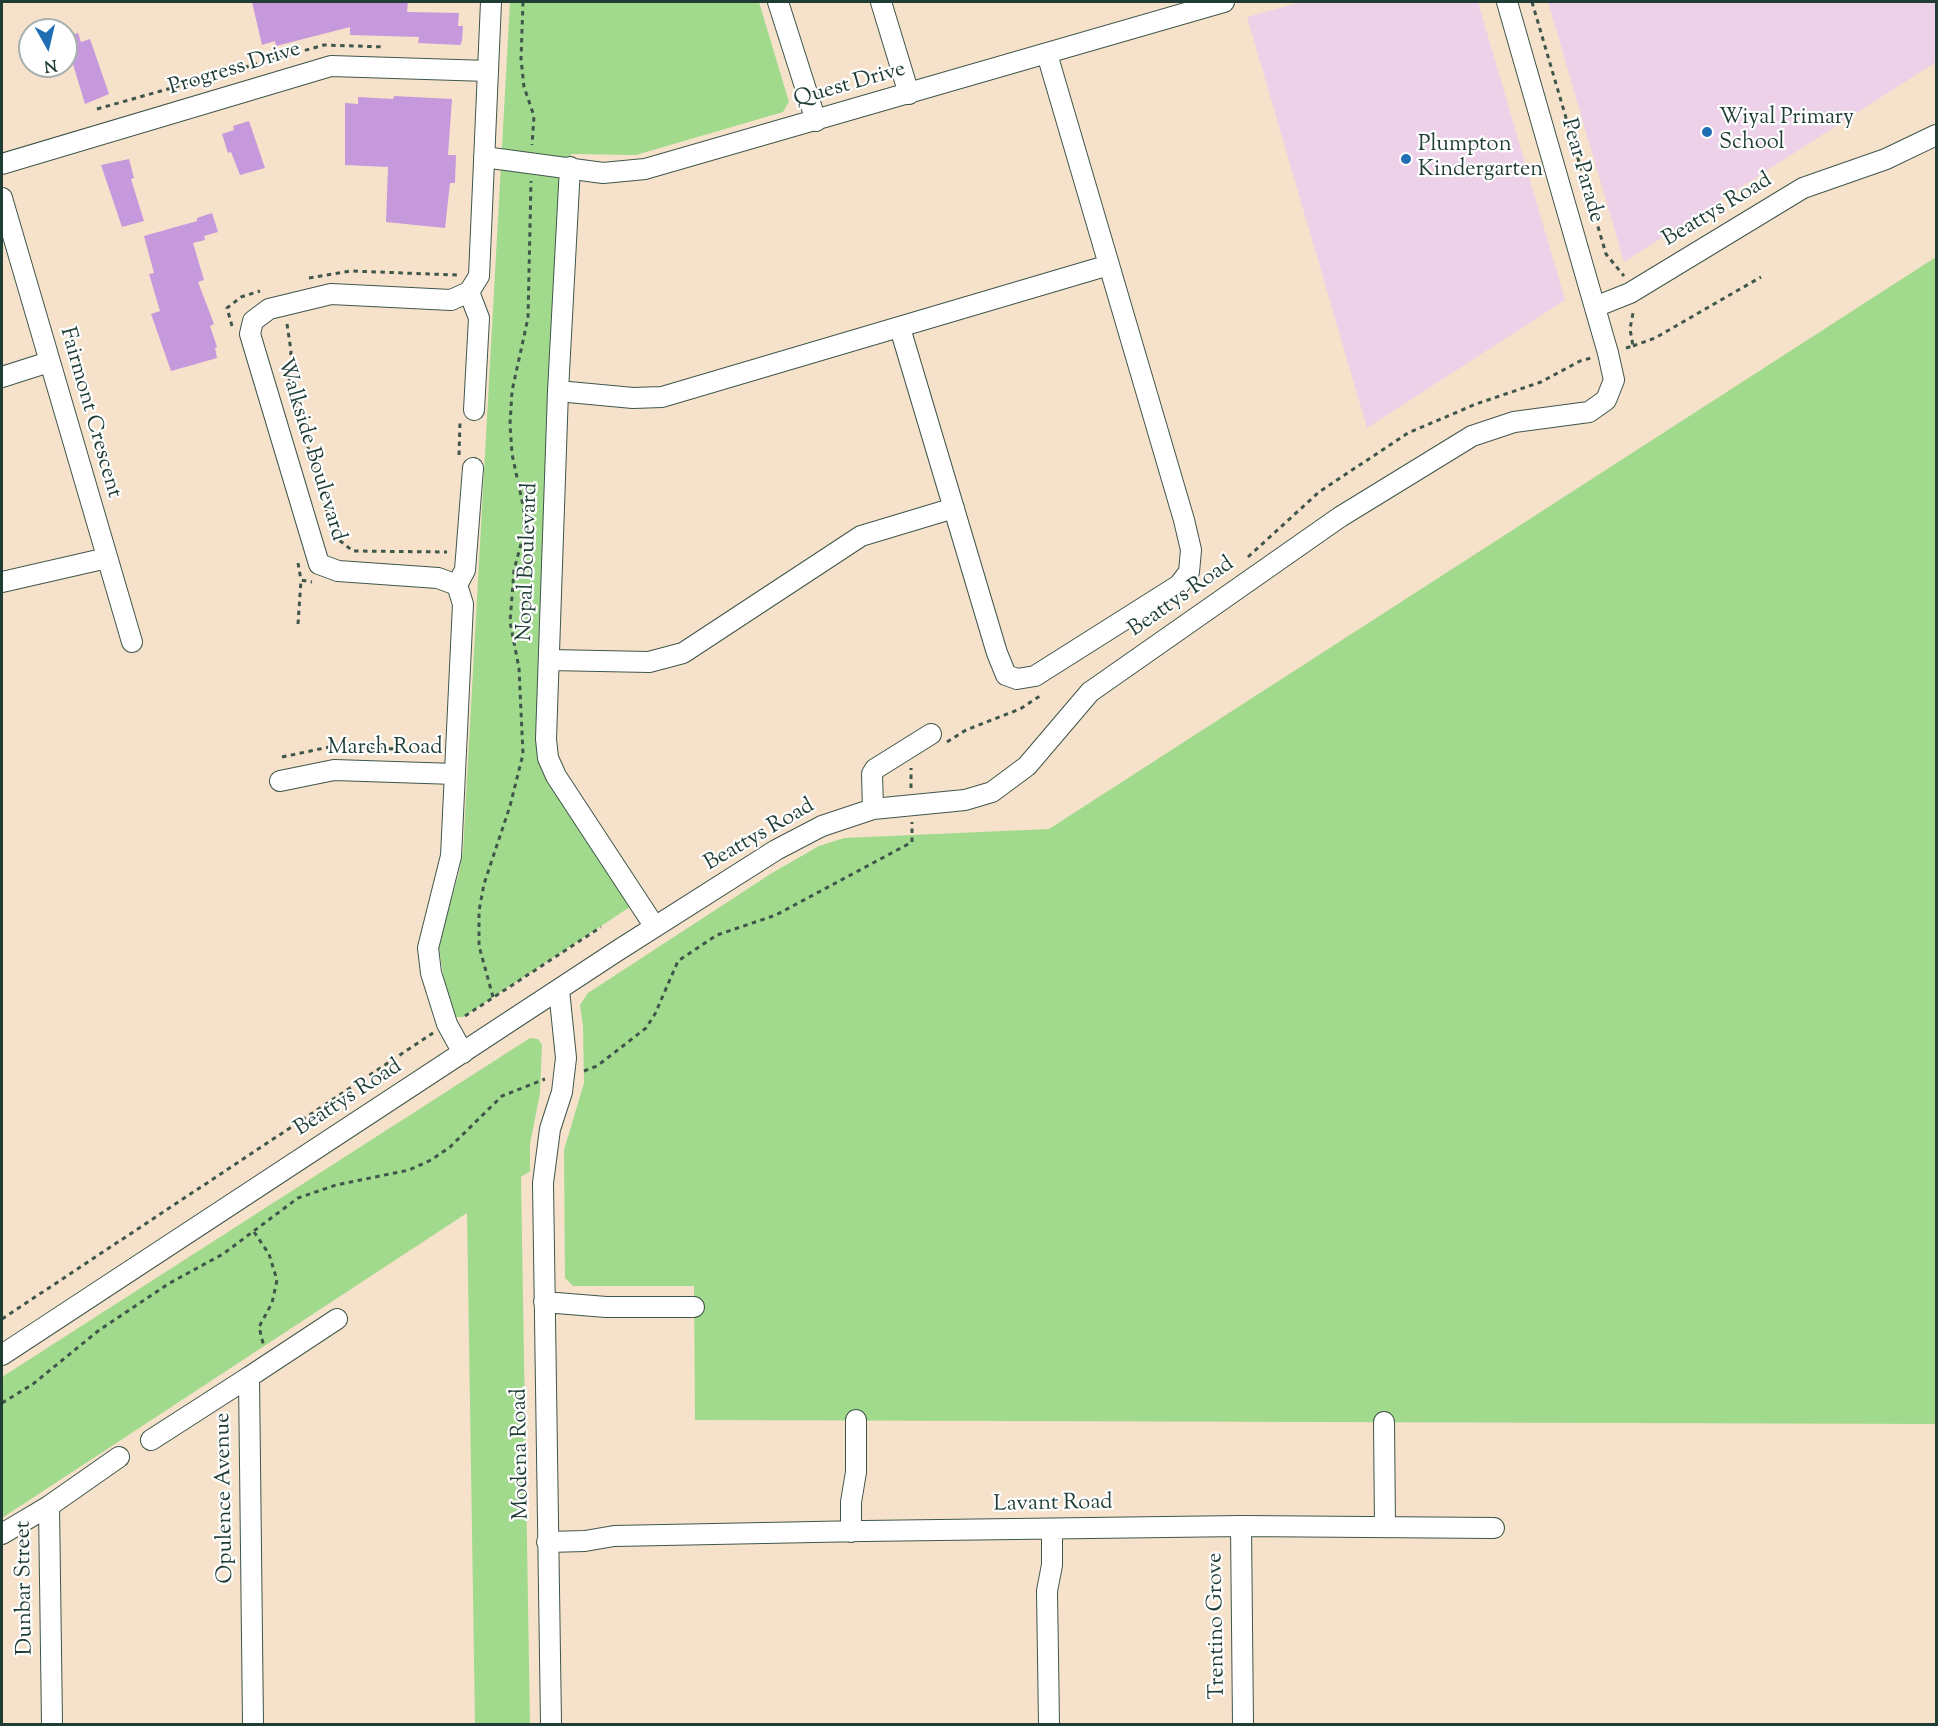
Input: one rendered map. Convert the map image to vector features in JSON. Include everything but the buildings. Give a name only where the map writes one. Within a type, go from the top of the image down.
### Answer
[{"type":"street","points":[[474,410],[478,318],[469,292],[479,276],[491,2]]},
{"type":"street","points":[[778,2],[816,122]]},
{"type":"street","points":[[881,2],[909,94]]},
{"type":"street","name":"Quest Drive","points":[[484,157],[603,173],[645,169],[816,122],[1224,2]]},
{"type":"street","name":"Pear Parade","points":[[1507,2],[1608,353]]},
{"type":"street","points":[[900,328],[997,653],[1006,675],[1017,680],[1035,676],[1179,585],[1189,572],[1191,550],[1184,520],[1047,54]]},
{"type":"street","name":"Progress Drive","points":[[2,164],[331,66],[488,71]]},
{"type":"street","name":"Beattys Road","points":[[1595,306],[1630,293],[1803,188],[1886,159],[1936,135]]},
{"type":"street","name":"Nopal Boulevard","points":[[570,167],[558,392],[546,739],[548,758],[556,776],[655,927]]},
{"type":"street","name":"Fairmont Crescent","points":[[2,198],[132,642]]},
{"type":"street","points":[[558,392],[633,398],[662,397],[1108,265]]},
{"type":"street","name":"Walkside Boulevard","points":[[457,585],[438,578],[338,571],[319,564],[250,334],[253,321],[269,309],[331,294],[451,300],[469,292]]},
{"type":"street","name":"Beattys Road","points":[[2,1355],[776,850],[822,826],[873,809],[964,800],[992,792],[1012,780],[1027,766],[1090,692],[1340,517],[1472,435],[1514,422],[1589,412],[1606,400],[1614,380],[1608,353]]},
{"type":"street","points":[[2,376],[49,362]]},
{"type":"street","points":[[463,1053],[435,1028],[428,948],[451,856],[446,773],[463,604],[457,585],[465,570],[473,468]]},
{"type":"street","points":[[550,660],[649,662],[683,653],[861,536],[954,508]]},
{"type":"street","points":[[2,582],[107,558]]},
{"type":"street","points":[[873,809],[872,774],[874,769],[934,741]]},
{"type":"street","name":"March Road","points":[[280,781],[334,770],[446,773]]},
{"type":"street","name":"Modena Road","points":[[551,1725],[543,1183],[565,1041],[559,990]]},
{"type":"street","name":"Modena Road","points":[[539,1003],[545,1011],[555,1039],[560,1076]]},
{"type":"street","points":[[544,1308],[694,1307]]},
{"type":"street","points":[[151,1440],[338,1319]]},
{"type":"street","name":"Opulence Avenue","points":[[249,1377],[253,1725]]},
{"type":"street","points":[[856,1420],[856,1472],[851,1502],[857,1532]]},
{"type":"street","points":[[1384,1422],[1385,1527]]},
{"type":"street","points":[[49,1506],[119,1457]]},
{"type":"street","name":"Dunbar Street","points":[[2,1534],[49,1506],[52,1725]]},
{"type":"street","name":"Lavant Road","points":[[547,1537],[585,1532],[614,1536],[1241,1526],[1494,1528]]},
{"type":"street","name":"Trentino Grove","points":[[1241,1526],[1244,1725]]},
{"type":"street","points":[[1046,1529],[1042,1565],[1047,1591],[1050,1725]]},
{"type":"path","points":[[493,997],[479,946],[479,911],[484,884],[510,806],[523,754],[522,702],[510,610],[514,570],[524,533],[524,510],[512,454],[510,424],[512,392],[528,318],[534,116],[524,87],[520,59],[523,2]]},
{"type":"path","points":[[1532,2],[1606,254],[1617,271],[1627,278],[1634,305],[1630,329],[1633,346]]},
{"type":"path","points":[[1246,558],[1319,492],[1408,433],[1468,408],[1541,382],[1580,361],[1655,338],[1761,277]]},
{"type":"path","points":[[286,323],[297,320]]},
{"type":"path","points":[[473,468],[458,468],[461,411],[474,410]]},
{"type":"path","points":[[308,532],[331,525],[334,536],[353,551],[447,552]]},
{"type":"path","points":[[297,558],[301,580],[298,624]]},
{"type":"path","points":[[301,580],[318,583]]},
{"type":"path","points":[[934,741],[1020,709],[1050,689]]},
{"type":"path","points":[[438,740],[438,751],[446,773]]},
{"type":"path","points":[[282,757],[334,746],[438,751]]},
{"type":"path","points":[[2,1404],[33,1384],[98,1331],[254,1232],[298,1198],[319,1189],[386,1176],[431,1160],[450,1146],[502,1096],[528,1083],[597,1066],[646,1028],[655,1014],[678,961],[717,935],[776,915],[912,842],[911,765]]},
{"type":"path","points":[[2,1319],[435,1028],[493,997],[601,927]]},
{"type":"path","points":[[254,1232],[269,1254],[277,1280],[272,1303],[259,1327],[262,1345],[273,1361]]},
{"type":"shaded area","name":"Plumpton Kindergarten","points":[[1302,2],[1478,2],[1565,300],[1367,428],[1247,17]]},
{"type":"shaded area","name":"Wiyal Primary School","points":[[1548,2],[1936,2],[1936,62],[1624,262]]},
{"type":"green space","points":[[510,2],[759,2],[789,102],[783,112],[636,155],[571,154],[546,739],[639,901],[463,1017],[456,1017],[444,980],[439,949],[442,929],[459,873],[463,851]]},
{"type":"green space","points":[[1936,257],[1936,1424],[695,1420],[694,1286],[573,1286],[565,1278],[564,1150],[584,1083],[583,1026],[580,1005],[588,993],[772,873],[819,846],[844,838],[1049,829]]},
{"type":"green space","points":[[530,1038],[538,1039],[542,1045],[540,1093],[530,1144],[530,1171],[521,1177],[530,1724],[475,1724],[467,1213],[2,1518],[2,1377]]},
{"type":"place","name":"Wiyal Primary School","points":[[1707,132]]},
{"type":"place","name":"Plumpton Kindergarten","points":[[1406,159]]}]
